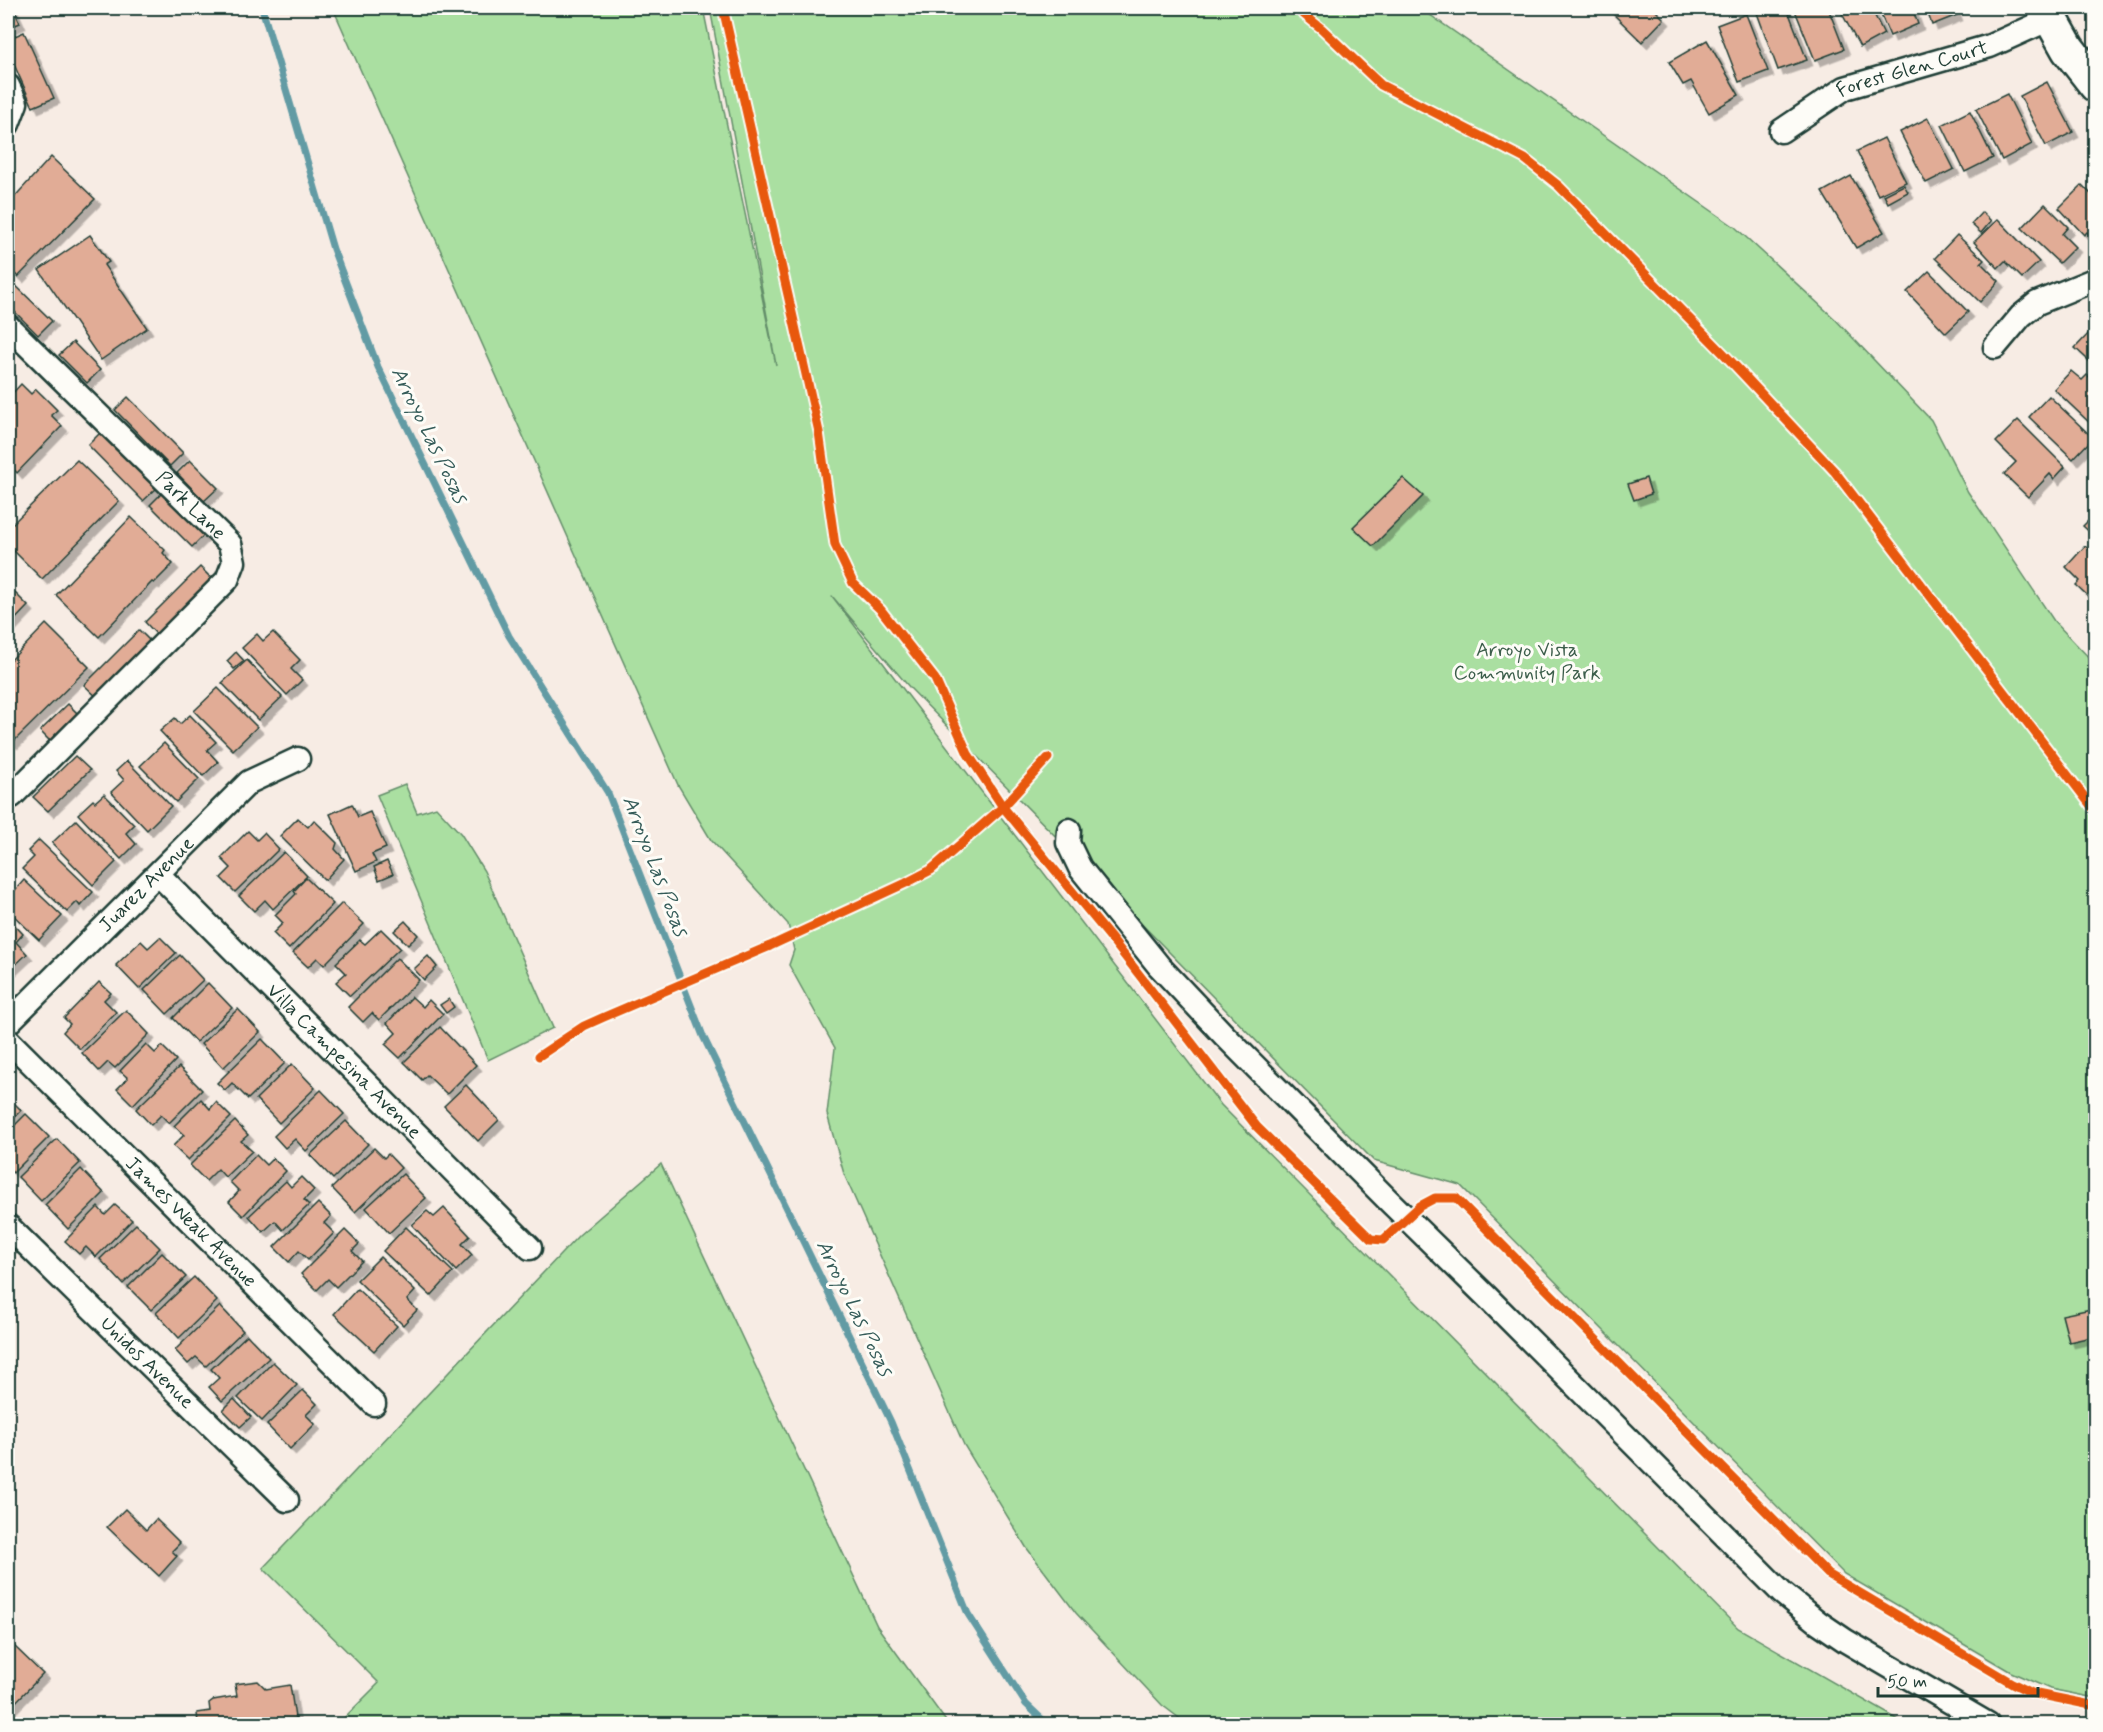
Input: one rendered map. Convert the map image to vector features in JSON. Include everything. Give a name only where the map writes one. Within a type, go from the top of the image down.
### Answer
[{"type":"street","points":[[2047,13],[2068,49],[2096,85]]},
{"type":"street","name":"Forest Glen Court","points":[[1781,131],[1845,88],[1990,46],[2047,13]]},
{"type":"street","points":[[8,86],[16,103],[8,124]]},
{"type":"street","points":[[1995,347],[2021,316],[2037,303],[2096,279]]},
{"type":"street","name":"Park Lane","points":[[8,327],[230,544],[234,562],[227,580],[12,796],[8,797]]},
{"type":"street","name":"Juarez Avenue","points":[[8,1023],[249,782],[298,759]]},
{"type":"street","points":[[1069,830],[1068,843],[1080,868],[1174,981],[1225,1036],[1782,1593],[1846,1641],[1988,1725]]},
{"type":"street","name":"Villa Campesina Avenue","points":[[158,874],[530,1248]]},
{"type":"street","name":"James Weak Avenue","points":[[8,1040],[374,1404]]},
{"type":"street","name":"Unidos Avenue","points":[[8,1226],[287,1500]]},
{"type":"green space","name":"Arroyo Vista Community Park","points":[[333,8],[703,8],[776,365],[710,8],[1420,8],[1735,227],[1835,319],[1931,420],[1968,492],[2054,621],[2095,664],[2095,1698],[2050,1689],[2011,1672],[1844,1574],[1460,1185],[1374,1161],[910,688],[832,596],[1221,1105],[1738,1628],[1906,1724],[1187,1724],[1162,1705],[1076,1613],[1026,1547],[964,1445],[844,1174],[827,1114],[835,1048],[789,965],[794,950],[788,924],[711,840],[678,785]]},
{"type":"green space","points":[[405,784],[417,813],[436,807],[461,834],[484,871],[553,1028],[488,1060],[377,795]]},
{"type":"green space","points":[[661,1164],[877,1626],[948,1724],[338,1724],[379,1683],[263,1568],[579,1235]]},
{"type":"building","points":[[8,8],[13,8],[20,23],[8,28]]},
{"type":"building","points":[[1607,8],[1653,8],[1664,19],[1642,42]]},
{"type":"building","points":[[1772,8],[1787,8],[1807,60],[1778,70],[1757,13]]},
{"type":"building","points":[[1794,8],[1828,8],[1844,49],[1815,60]]},
{"type":"building","points":[[1839,8],[1871,8],[1884,34],[1860,47]]},
{"type":"building","points":[[1878,8],[1912,8],[1918,24],[1890,36]]},
{"type":"building","points":[[1926,8],[1954,8],[1957,15],[1932,25]]},
{"type":"building","points":[[1746,14],[1768,71],[1739,82],[1717,25]]},
{"type":"building","points":[[24,32],[54,98],[33,107],[8,51],[8,39]]},
{"type":"building","points":[[1707,40],[1739,95],[1709,113],[1691,81],[1683,85],[1669,62]]},
{"type":"building","points":[[2047,82],[2073,132],[2046,146],[2020,96]]},
{"type":"building","points":[[2007,94],[2032,144],[2002,160],[1976,109]]},
{"type":"building","points":[[1970,111],[1993,158],[1965,172],[1942,125]]},
{"type":"building","points":[[1928,118],[1954,169],[1926,183],[1900,132]]},
{"type":"building","points":[[1884,138],[1906,182],[1878,195],[1857,151]]},
{"type":"building","points":[[51,157],[95,199],[18,277],[8,267],[8,204]]},
{"type":"building","points":[[1851,176],[1884,232],[1856,248],[1822,192]]},
{"type":"building","points":[[1904,185],[1908,192],[1888,203],[1884,195]]},
{"type":"building","points":[[2082,185],[2096,199],[2096,241],[2087,232],[2084,235],[2059,208]]},
{"type":"building","points":[[2045,204],[2068,227],[2062,234],[2075,247],[2059,263],[2022,228]]},
{"type":"building","points":[[1982,212],[1991,221],[1981,233],[1971,224]]},
{"type":"building","points":[[1998,219],[2039,262],[2022,278],[2005,261],[1998,268],[1974,242]]},
{"type":"building","points":[[90,235],[109,262],[104,265],[147,328],[101,360],[39,270]]},
{"type":"building","points":[[1957,235],[1984,260],[1981,263],[1999,281],[1980,302],[1935,258]]},
{"type":"building","points":[[1929,271],[1968,312],[1946,333],[1907,292]]},
{"type":"building","points":[[10,280],[52,321],[38,335],[8,305],[8,282]]},
{"type":"building","points":[[2090,332],[2096,338],[2096,367],[2075,348]]},
{"type":"building","points":[[73,342],[100,370],[87,383],[59,355]]},
{"type":"building","points":[[2071,371],[2082,380],[2087,375],[2096,383],[2096,420],[2091,424],[2054,389]]},
{"type":"building","points":[[21,384],[31,394],[36,389],[57,410],[51,415],[62,426],[17,473],[8,463],[8,398]]},
{"type":"building","points":[[2049,396],[2093,438],[2073,459],[2029,417]]},
{"type":"building","points":[[128,397],[183,453],[170,466],[115,410]]},
{"type":"building","points":[[2018,420],[2065,467],[2054,479],[2050,474],[2028,497],[2004,474],[2016,462],[1996,442]]},
{"type":"building","points":[[101,432],[157,488],[143,501],[88,445]]},
{"type":"building","points":[[77,460],[119,501],[42,579],[8,545],[8,528]]},
{"type":"building","points":[[190,460],[218,488],[204,501],[177,473]]},
{"type":"building","points":[[1403,478],[1423,496],[1373,546],[1353,527]]},
{"type":"building","points":[[1646,478],[1651,494],[1634,500],[1628,484]]},
{"type":"building","points":[[163,492],[205,534],[192,547],[150,505]]},
{"type":"building","points":[[2096,513],[2096,538],[2083,526]]},
{"type":"building","points":[[131,517],[165,550],[163,553],[173,564],[154,583],[152,582],[99,637],[56,595]]},
{"type":"building","points":[[2085,546],[2096,555],[2096,603],[2076,585],[2080,581],[2066,567]]},
{"type":"building","points":[[200,567],[214,581],[158,636],[145,622]]},
{"type":"building","points":[[8,586],[28,606],[8,627]]},
{"type":"building","points":[[46,624],[89,667],[12,743],[8,739],[8,663]]},
{"type":"building","points":[[139,630],[153,644],[98,698],[84,685]]},
{"type":"building","points":[[273,632],[300,660],[291,669],[302,680],[287,695],[242,648],[257,634],[263,641]]},
{"type":"building","points":[[236,652],[244,661],[234,669],[227,661]]},
{"type":"building","points":[[247,660],[282,697],[258,720],[222,683]]},
{"type":"building","points":[[218,688],[257,727],[233,750],[194,711]]},
{"type":"building","points":[[68,704],[80,716],[52,743],[40,731]]},
{"type":"building","points":[[190,715],[216,742],[207,750],[218,762],[203,776],[160,731],[175,718],[180,724]]},
{"type":"building","points":[[164,743],[199,779],[176,802],[140,766]]},
{"type":"building","points":[[75,756],[90,770],[48,811],[33,797]]},
{"type":"building","points":[[127,761],[171,806],[147,830],[111,792],[124,780],[116,771]]},
{"type":"building","points":[[104,794],[134,825],[126,833],[136,844],[121,859],[78,814],[93,800],[95,802]]},
{"type":"building","points":[[352,804],[358,817],[370,812],[386,848],[372,854],[376,862],[356,871],[330,814]]},
{"type":"building","points":[[298,818],[308,827],[314,820],[337,843],[335,849],[344,859],[325,880],[280,836]]},
{"type":"building","points":[[76,820],[116,862],[93,885],[52,843]]},
{"type":"building","points":[[248,831],[257,840],[264,833],[279,849],[235,892],[221,878],[231,868],[221,858]]},
{"type":"building","points":[[39,840],[93,892],[80,906],[77,902],[67,912],[22,869],[34,857],[28,851]]},
{"type":"building","points":[[284,852],[307,876],[273,909],[265,900],[254,911],[239,896]]},
{"type":"building","points":[[387,861],[393,874],[379,880],[374,867]]},
{"type":"building","points":[[306,878],[333,904],[289,949],[273,933],[283,923],[275,915],[296,894],[294,891]]},
{"type":"building","points":[[24,880],[62,916],[39,940],[8,910],[8,898]]},
{"type":"building","points":[[342,903],[364,924],[324,965],[317,958],[308,967],[293,953]]},
{"type":"building","points":[[8,918],[23,934],[16,942],[27,954],[11,969],[8,966]]},
{"type":"building","points":[[405,921],[418,935],[408,945],[394,931]]},
{"type":"building","points":[[381,929],[400,948],[350,996],[336,982],[346,973],[336,963],[360,940],[365,944]]},
{"type":"building","points":[[160,937],[176,953],[139,989],[116,965],[141,941],[148,948]]},
{"type":"building","points":[[180,955],[203,980],[167,1014],[144,990]]},
{"type":"building","points":[[428,956],[437,967],[424,980],[414,969]]},
{"type":"building","points":[[397,958],[419,980],[379,1020],[372,1013],[363,1022],[348,1007]]},
{"type":"building","points":[[99,982],[111,993],[104,1000],[116,1012],[80,1049],[63,1032],[70,1024],[64,1018]]},
{"type":"building","points":[[208,983],[232,1008],[196,1042],[173,1018]]},
{"type":"building","points":[[412,997],[423,1007],[429,1000],[443,1014],[400,1058],[385,1044],[396,1033],[387,1023]]},
{"type":"building","points":[[449,999],[454,1007],[446,1013],[440,1005]]},
{"type":"building","points":[[238,1009],[260,1032],[223,1068],[201,1044]]},
{"type":"building","points":[[126,1010],[149,1034],[115,1068],[108,1062],[99,1071],[82,1053]]},
{"type":"building","points":[[440,1027],[476,1065],[447,1094],[427,1075],[422,1080],[404,1062]]},
{"type":"building","points":[[262,1039],[285,1063],[248,1099],[232,1083],[225,1090],[217,1083]]},
{"type":"building","points":[[146,1044],[155,1053],[162,1046],[176,1060],[133,1105],[117,1089],[128,1078],[120,1071]]},
{"type":"building","points":[[292,1064],[315,1088],[279,1123],[256,1099]]},
{"type":"building","points":[[179,1067],[202,1090],[169,1123],[161,1115],[151,1125],[136,1109]]},
{"type":"building","points":[[466,1085],[499,1120],[478,1141],[444,1106]]},
{"type":"building","points":[[321,1090],[344,1114],[306,1151],[295,1139],[285,1148],[274,1136]]},
{"type":"building","points":[[8,1097],[21,1110],[8,1124]]},
{"type":"building","points":[[201,1099],[210,1109],[216,1102],[231,1117],[188,1160],[173,1146],[184,1135],[174,1126]]},
{"type":"building","points":[[26,1114],[49,1137],[13,1173],[8,1168],[8,1132]]},
{"type":"building","points":[[235,1121],[248,1135],[241,1141],[252,1151],[225,1177],[218,1169],[206,1181],[190,1165]]},
{"type":"building","points":[[346,1121],[368,1144],[333,1179],[310,1155]]},
{"type":"building","points":[[57,1139],[80,1163],[41,1201],[18,1177]]},
{"type":"building","points":[[374,1148],[384,1158],[388,1154],[401,1168],[355,1212],[332,1188]]},
{"type":"building","points":[[256,1155],[266,1165],[273,1158],[286,1171],[243,1216],[229,1202],[239,1191],[230,1182]]},
{"type":"building","points":[[81,1169],[104,1193],[68,1229],[45,1205]]},
{"type":"building","points":[[403,1174],[426,1198],[389,1233],[366,1208]]},
{"type":"building","points":[[301,1177],[314,1190],[304,1200],[309,1205],[283,1230],[275,1221],[263,1232],[249,1216],[286,1181],[291,1187]]},
{"type":"building","points":[[318,1203],[331,1216],[324,1223],[334,1233],[308,1260],[299,1251],[289,1262],[274,1247]]},
{"type":"building","points":[[115,1205],[132,1220],[96,1257],[86,1247],[79,1254],[65,1241],[98,1207],[105,1215]]},
{"type":"building","points":[[444,1208],[470,1236],[462,1244],[472,1255],[456,1271],[412,1225],[427,1211],[434,1217]]},
{"type":"building","points":[[136,1224],[160,1248],[123,1284],[100,1259]]},
{"type":"building","points":[[406,1227],[453,1272],[431,1296],[383,1251]]},
{"type":"building","points":[[345,1230],[359,1244],[352,1251],[362,1261],[336,1287],[328,1279],[317,1290],[301,1274]]},
{"type":"building","points":[[162,1253],[186,1277],[151,1310],[128,1287]]},
{"type":"building","points":[[380,1257],[415,1291],[407,1300],[417,1310],[403,1325],[357,1280]]},
{"type":"building","points":[[194,1277],[217,1301],[179,1338],[156,1313]]},
{"type":"building","points":[[357,1289],[397,1326],[374,1351],[334,1314]]},
{"type":"building","points":[[220,1306],[243,1331],[206,1366],[196,1357],[188,1364],[175,1350]]},
{"type":"building","points":[[2096,1308],[2096,1336],[2069,1342],[2062,1315]]},
{"type":"building","points":[[247,1335],[269,1358],[222,1401],[209,1387],[219,1378],[211,1369]]},
{"type":"building","points":[[273,1362],[297,1385],[262,1421],[238,1398]]},
{"type":"building","points":[[303,1390],[317,1404],[306,1415],[315,1424],[290,1449],[267,1425]]},
{"type":"building","points":[[234,1399],[251,1417],[240,1427],[223,1410]]},
{"type":"building","points":[[125,1509],[146,1530],[156,1519],[180,1543],[172,1551],[177,1556],[159,1576],[107,1527]]},
{"type":"building","points":[[13,1645],[43,1674],[8,1710],[8,1650]]},
{"type":"building","points":[[258,1681],[266,1689],[290,1685],[296,1724],[198,1724],[197,1713],[210,1711],[209,1703],[213,1700],[237,1696],[235,1684]]},
{"type":"waterway","name":"Arroyo Las Posas","points":[[262,8],[333,249],[378,367],[509,636],[608,793],[703,1036],[891,1422],[968,1614],[1026,1704],[1047,1724]]},
{"type":"cycle path","points":[[723,8],[819,432],[835,545],[853,583],[881,610],[935,679],[968,754],[1003,807],[1110,937],[1257,1127],[1371,1239],[1383,1240],[1420,1206],[1435,1198],[1456,1198],[1828,1574],[2032,1693],[2096,1706]]},
{"type":"cycle path","points":[[1296,8],[1322,29],[1381,85],[1525,159],[1559,186],[1725,355],[1835,472],[2096,812]]},
{"type":"cycle path","points":[[539,1056],[584,1026],[770,946],[931,870],[1003,807],[1048,758]]}]
